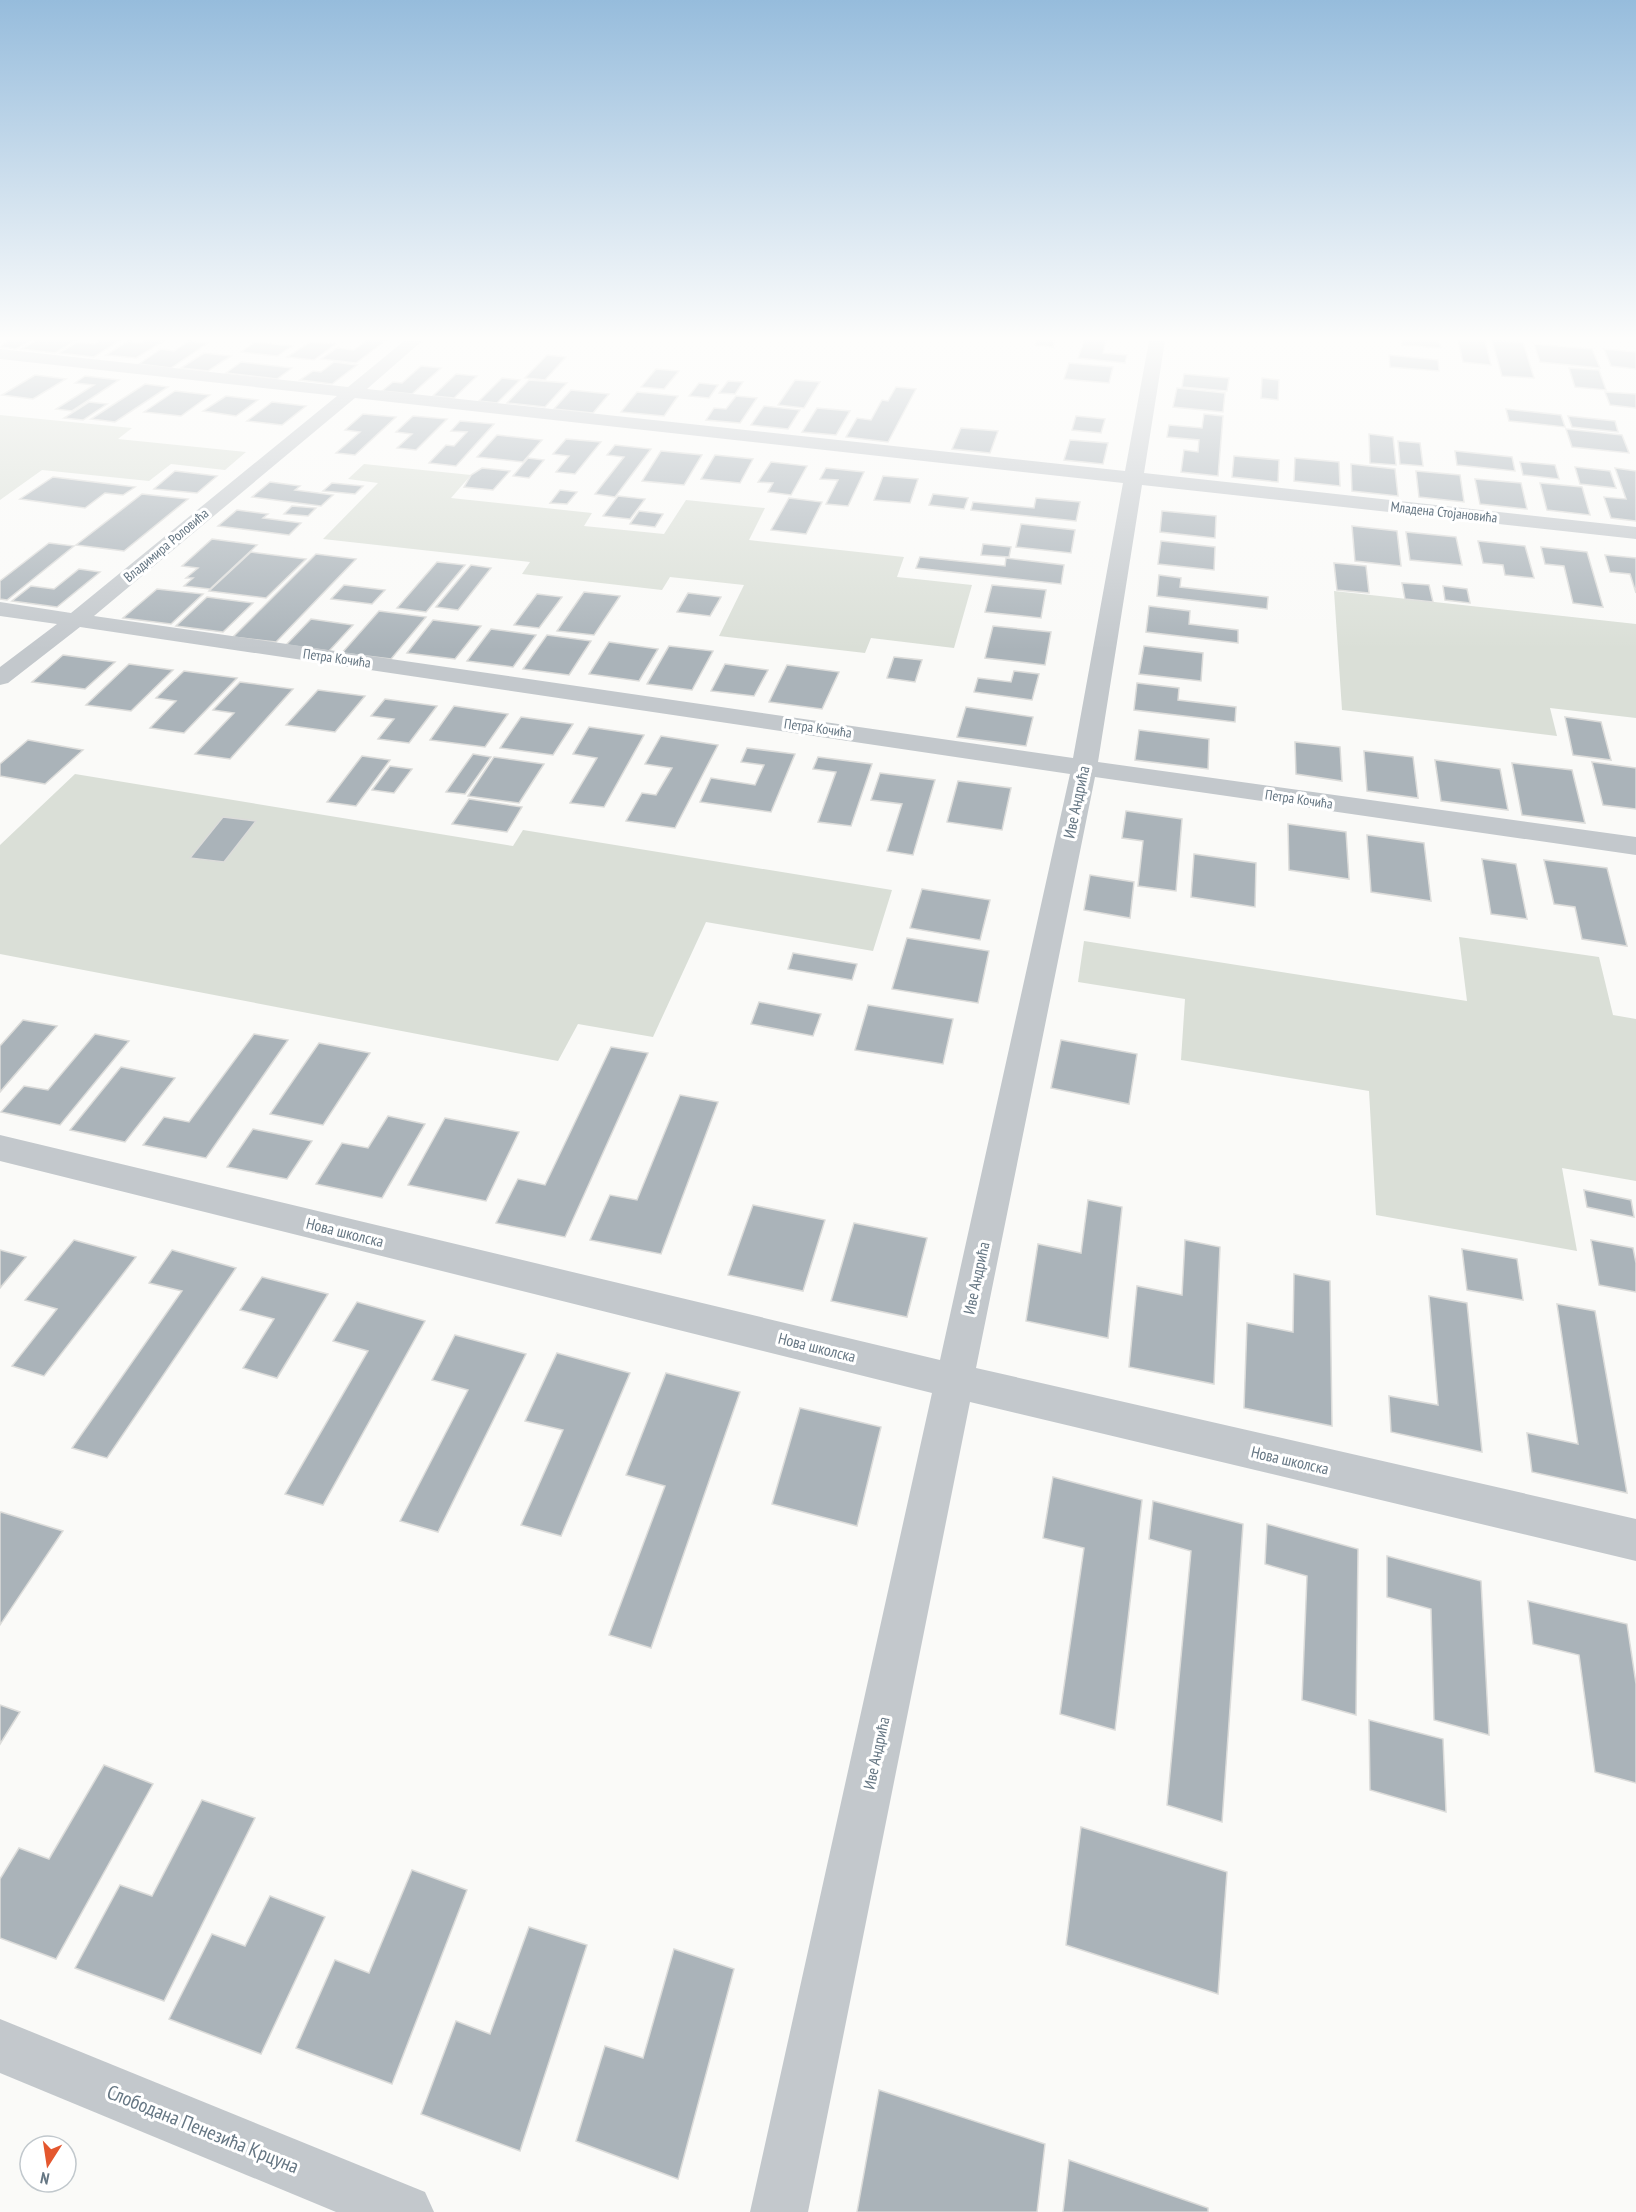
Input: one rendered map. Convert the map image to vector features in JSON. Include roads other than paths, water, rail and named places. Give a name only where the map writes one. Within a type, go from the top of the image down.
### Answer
[{"type":"street","name":"Владимира Роловића","points":[[0,678],[75,620],[287,444]]},
{"type":"street","name":"Младена Стојановића","points":[[825,444],[1636,533]]},
{"type":"street","name":"Иве Андрића","points":[[779,2212],[1084,767],[1138,444]]},
{"type":"street","name":"Петра Кочића","points":[[0,609],[1636,846]]},
{"type":"street","name":"Нова школска","points":[[0,1148],[954,1381],[1636,1539]]},
{"type":"street","name":"Слободана Пенезића Крцуна","points":[[0,2046],[405,2212]]}]
